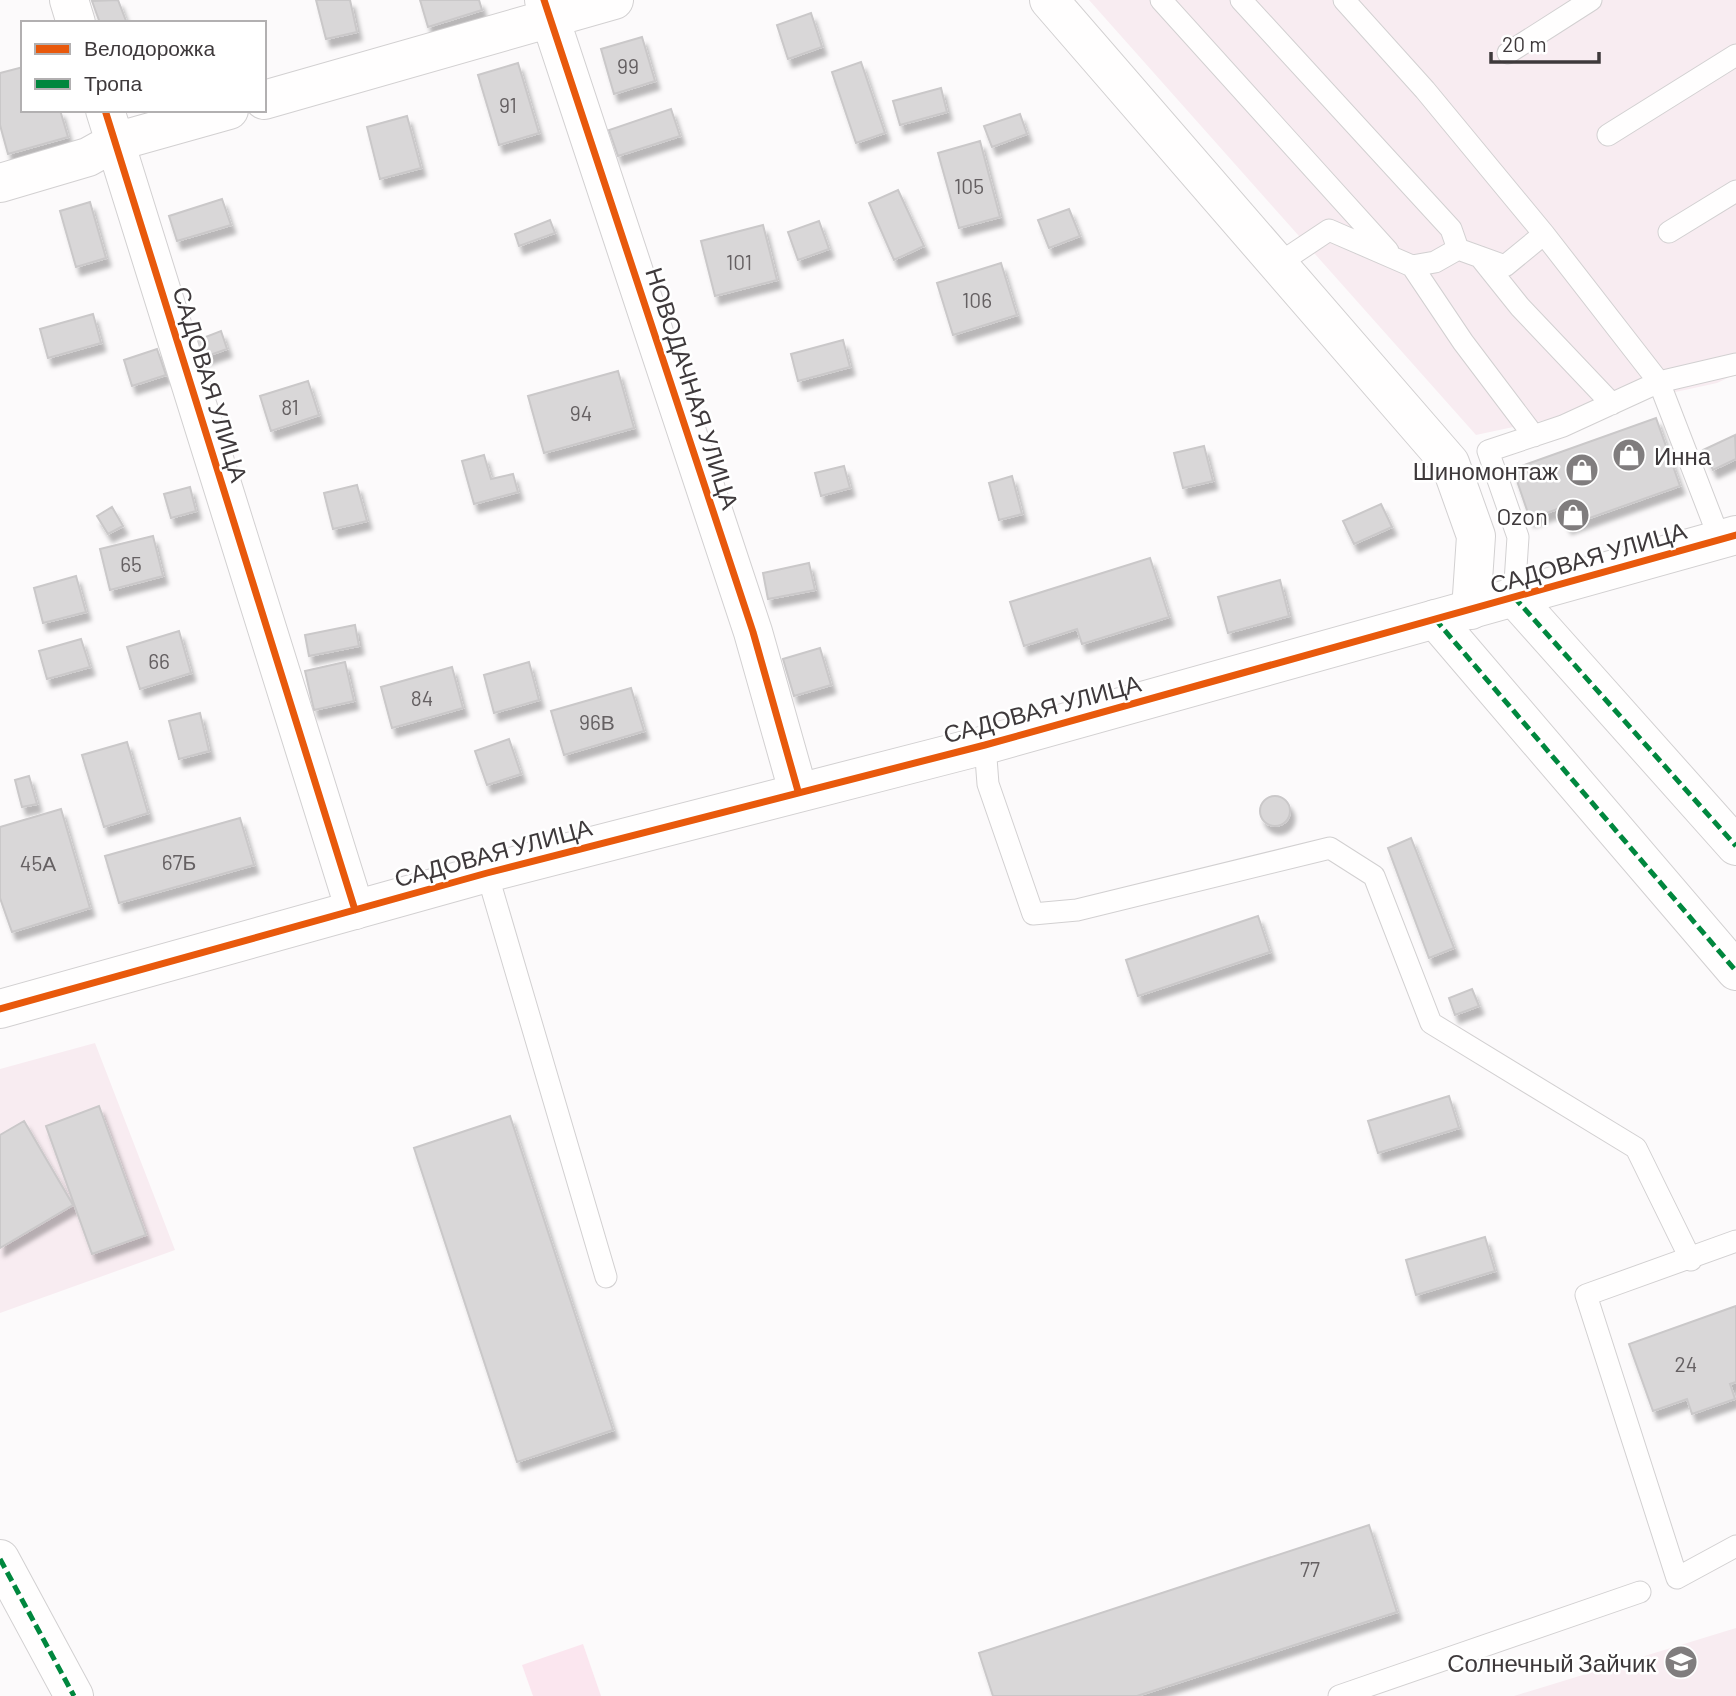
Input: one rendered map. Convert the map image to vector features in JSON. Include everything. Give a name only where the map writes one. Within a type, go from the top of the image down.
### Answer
[{"type":"street","points":[[69,0],[75,21]]},
{"type":"street","points":[[266,99],[547,10],[614,0]]},
{"type":"street","points":[[1049,0],[1450,463],[1476,536],[1453,614],[1736,971]]},
{"type":"street","name":"НОВОДАЧНАЯ УЛИЦА","points":[[547,10],[753,632],[798,791]]},
{"type":"street","points":[[0,183],[88,157],[110,126],[214,112]]},
{"type":"street","name":"САДОВАЯ УЛИЦА","points":[[110,126],[355,910]]},
{"type":"street","name":"САДОВАЯ УЛИЦА","points":[[0,1009],[486,873],[985,745],[1728,538]]},
{"type":"street","points":[[1514,597],[1736,846]]},
{"type":"street","points":[[0,1559],[74,1696]]},
{"type":"lane","points":[[1161,0],[1403,262],[1534,436]]},
{"type":"lane","points":[[1241,0],[1451,229],[1458,249],[1505,266],[1544,234]]},
{"type":"lane","points":[[1344,0],[1425,90],[1544,234],[1659,382],[1728,538]]},
{"type":"lane","points":[[1508,53],[1591,0]]},
{"type":"lane","points":[[1608,135],[1736,55]]},
{"type":"lane","points":[[1669,232],[1736,191]]},
{"type":"lane","points":[[1278,264],[1329,230],[1403,262],[1435,262],[1458,249]]},
{"type":"lane","points":[[1479,257],[1520,307],[1612,404]]},
{"type":"lane","points":[[1514,597],[1518,537],[1488,451],[1534,436],[1659,382],[1736,364]]},
{"type":"lane","points":[[985,745],[988,784],[1033,914],[1077,910],[1330,848],[1374,877],[1431,1023],[1636,1148],[1690,1260]]},
{"type":"lane","points":[[486,873],[606,1277]]},
{"type":"lane","points":[[1736,1241],[1690,1260],[1586,1294],[1676,1578],[1736,1546]]},
{"type":"lane","points":[[1339,1696],[1640,1592]]},
{"type":"shaded area","points":[[1089,0],[1736,0],[1736,374],[1717,383],[1476,435]]},
{"type":"shaded area","points":[[95,1043],[175,1250],[0,1313],[0,1069]]},
{"type":"shaded area","name":"Солнечный Зайчик","points":[[1736,1628],[1736,1696],[1514,1696]]},
{"type":"shaded area","points":[[583,1644],[601,1696],[533,1696],[522,1665]]},
{"type":"building","points":[[118,0],[126,21],[99,21],[92,1]]},
{"type":"building","points":[[316,0],[350,0],[357,32],[326,39]]},
{"type":"building","points":[[420,0],[479,0],[482,10],[428,27]]},
{"type":"building","points":[[811,13],[822,47],[788,59],[777,25]]},
{"type":"building","points":[[642,37],[655,81],[614,94],[601,49]]},
{"type":"building","points":[[861,62],[885,133],[856,143],[832,72]]},
{"type":"building","points":[[518,63],[539,133],[499,145],[478,75]]},
{"type":"building","points":[[21,68],[21,112],[61,112],[68,137],[8,154],[0,125],[0,73]]},
{"type":"building","points":[[941,88],[947,112],[900,125],[893,101]]},
{"type":"building","points":[[671,109],[680,136],[618,156],[609,130]]},
{"type":"building","points":[[1020,114],[1027,134],[992,147],[984,126]]},
{"type":"building","points":[[407,116],[421,168],[380,179],[367,127]]},
{"type":"building","points":[[980,141],[1000,217],[959,228],[938,153]]},
{"type":"building","points":[[898,190],[924,246],[894,260],[869,203]]},
{"type":"building","points":[[222,199],[231,225],[177,241],[169,216]]},
{"type":"building","points":[[90,202],[106,258],[76,267],[60,211]]},
{"type":"building","points":[[1069,209],[1080,236],[1049,248],[1038,220]]},
{"type":"building","points":[[550,220],[555,233],[519,246],[515,234]]},
{"type":"building","points":[[819,221],[829,249],[798,260],[788,232]]},
{"type":"building","points":[[763,225],[777,280],[715,296],[701,241]]},
{"type":"building","points":[[1001,263],[1017,315],[953,335],[937,283]]},
{"type":"building","points":[[93,314],[101,343],[48,358],[40,329]]},
{"type":"building","points":[[221,331],[227,349],[196,360],[190,343]]},
{"type":"building","points":[[843,340],[850,367],[798,381],[791,354]]},
{"type":"building","points":[[157,349],[166,375],[132,386],[124,360]]},
{"type":"building","points":[[618,371],[634,428],[544,453],[528,396]]},
{"type":"building","points":[[308,381],[319,415],[271,431],[260,396]]},
{"type":"building","points":[[1656,418],[1680,486],[1567,526],[1560,508],[1530,519],[1513,469]]},
{"type":"building","points":[[1735,435],[1736,459],[1713,470],[1703,450]]},
{"type":"building","points":[[1204,446],[1213,481],[1183,488],[1174,453]]},
{"type":"building","points":[[484,455],[491,479],[513,474],[518,492],[474,504],[462,461]]},
{"type":"building","points":[[844,466],[850,488],[821,496],[815,473]]},
{"type":"building","points":[[1012,476],[1022,514],[999,520],[989,483]]},
{"type":"building","points":[[357,485],[367,521],[333,529],[324,493]]},
{"type":"building","points":[[190,487],[196,511],[171,518],[164,494]]},
{"type":"building","points":[[1381,504],[1392,527],[1354,544],[1343,521]]},
{"type":"building","points":[[112,507],[123,526],[108,534],[97,516]]},
{"type":"building","points":[[153,536],[163,576],[110,590],[100,549]]},
{"type":"building","points":[[1150,558],[1169,617],[1082,644],[1077,629],[1024,646],[1010,602]]},
{"type":"building","points":[[809,563],[815,590],[768,599],[763,573]]},
{"type":"building","points":[[76,576],[86,612],[43,623],[34,588]]},
{"type":"building","points":[[1280,580],[1289,616],[1228,633],[1218,597]]},
{"type":"building","points":[[355,625],[359,646],[309,656],[305,635]]},
{"type":"building","points":[[179,631],[191,673],[140,689],[127,647]]},
{"type":"building","points":[[81,639],[90,667],[47,679],[39,651]]},
{"type":"building","points":[[820,648],[831,685],[794,696],[783,659]]},
{"type":"building","points":[[345,662],[354,701],[314,710],[305,671]]},
{"type":"building","points":[[529,662],[539,700],[494,713],[484,675]]},
{"type":"building","points":[[452,667],[463,708],[392,728],[381,687]]},
{"type":"building","points":[[631,688],[644,731],[564,755],[551,711]]},
{"type":"building","points":[[200,713],[209,751],[179,759],[169,721]]},
{"type":"building","points":[[509,739],[521,774],[487,785],[475,751]]},
{"type":"building","points":[[127,742],[148,813],[104,827],[82,755]]},
{"type":"building","points":[[29,776],[37,804],[22,807],[15,780]]},
{"type":"building","points":[[1275,796],[1286,800],[1290,811],[1286,822],[1275,826],[1264,822],[1260,811],[1264,800]]},
{"type":"building","points":[[61,809],[90,908],[12,932],[0,898],[0,827]]},
{"type":"building","points":[[240,818],[254,865],[119,903],[105,856]]},
{"type":"building","points":[[1411,838],[1454,948],[1429,958],[1388,848]]},
{"type":"building","points":[[1258,916],[1270,952],[1138,996],[1126,960]]},
{"type":"building","points":[[1472,989],[1479,1006],[1455,1015],[1449,998]]},
{"type":"building","points":[[1449,1096],[1459,1128],[1378,1153],[1368,1121]]},
{"type":"building","points":[[99,1106],[146,1235],[92,1254],[46,1126]]},
{"type":"building","points":[[510,1116],[613,1430],[517,1462],[414,1148]]},
{"type":"building","points":[[24,1121],[73,1205],[0,1248],[0,1135]]},
{"type":"building","points":[[1485,1237],[1495,1271],[1416,1295],[1406,1260]]},
{"type":"building","points":[[1736,1306],[1736,1382],[1730,1384],[1735,1399],[1692,1414],[1687,1399],[1653,1411],[1629,1344]]},
{"type":"building","points":[[1369,1525],[1397,1612],[1137,1696],[993,1696],[979,1653]]},
{"type":"marked path","points":[[1514,597],[1736,846]]},
{"type":"marked path","points":[[1435,619],[1736,971]]},
{"type":"marked path","points":[[0,1559],[74,1696]]},
{"type":"cycle path","points":[[544,0],[753,632],[798,791]]},
{"type":"cycle path","points":[[106,112],[355,910]]},
{"type":"cycle path","points":[[0,1009],[487,873],[985,745],[1736,535]]},
{"type":"place","name":"Инна","points":[[1629,455]]},
{"type":"place","name":"Шиномонтаж","points":[[1582,470]]},
{"type":"place","name":"Ozon","points":[[1573,515]]},
{"type":"place","name":"Солнечный Зайчик","points":[[1681,1662]]}]
